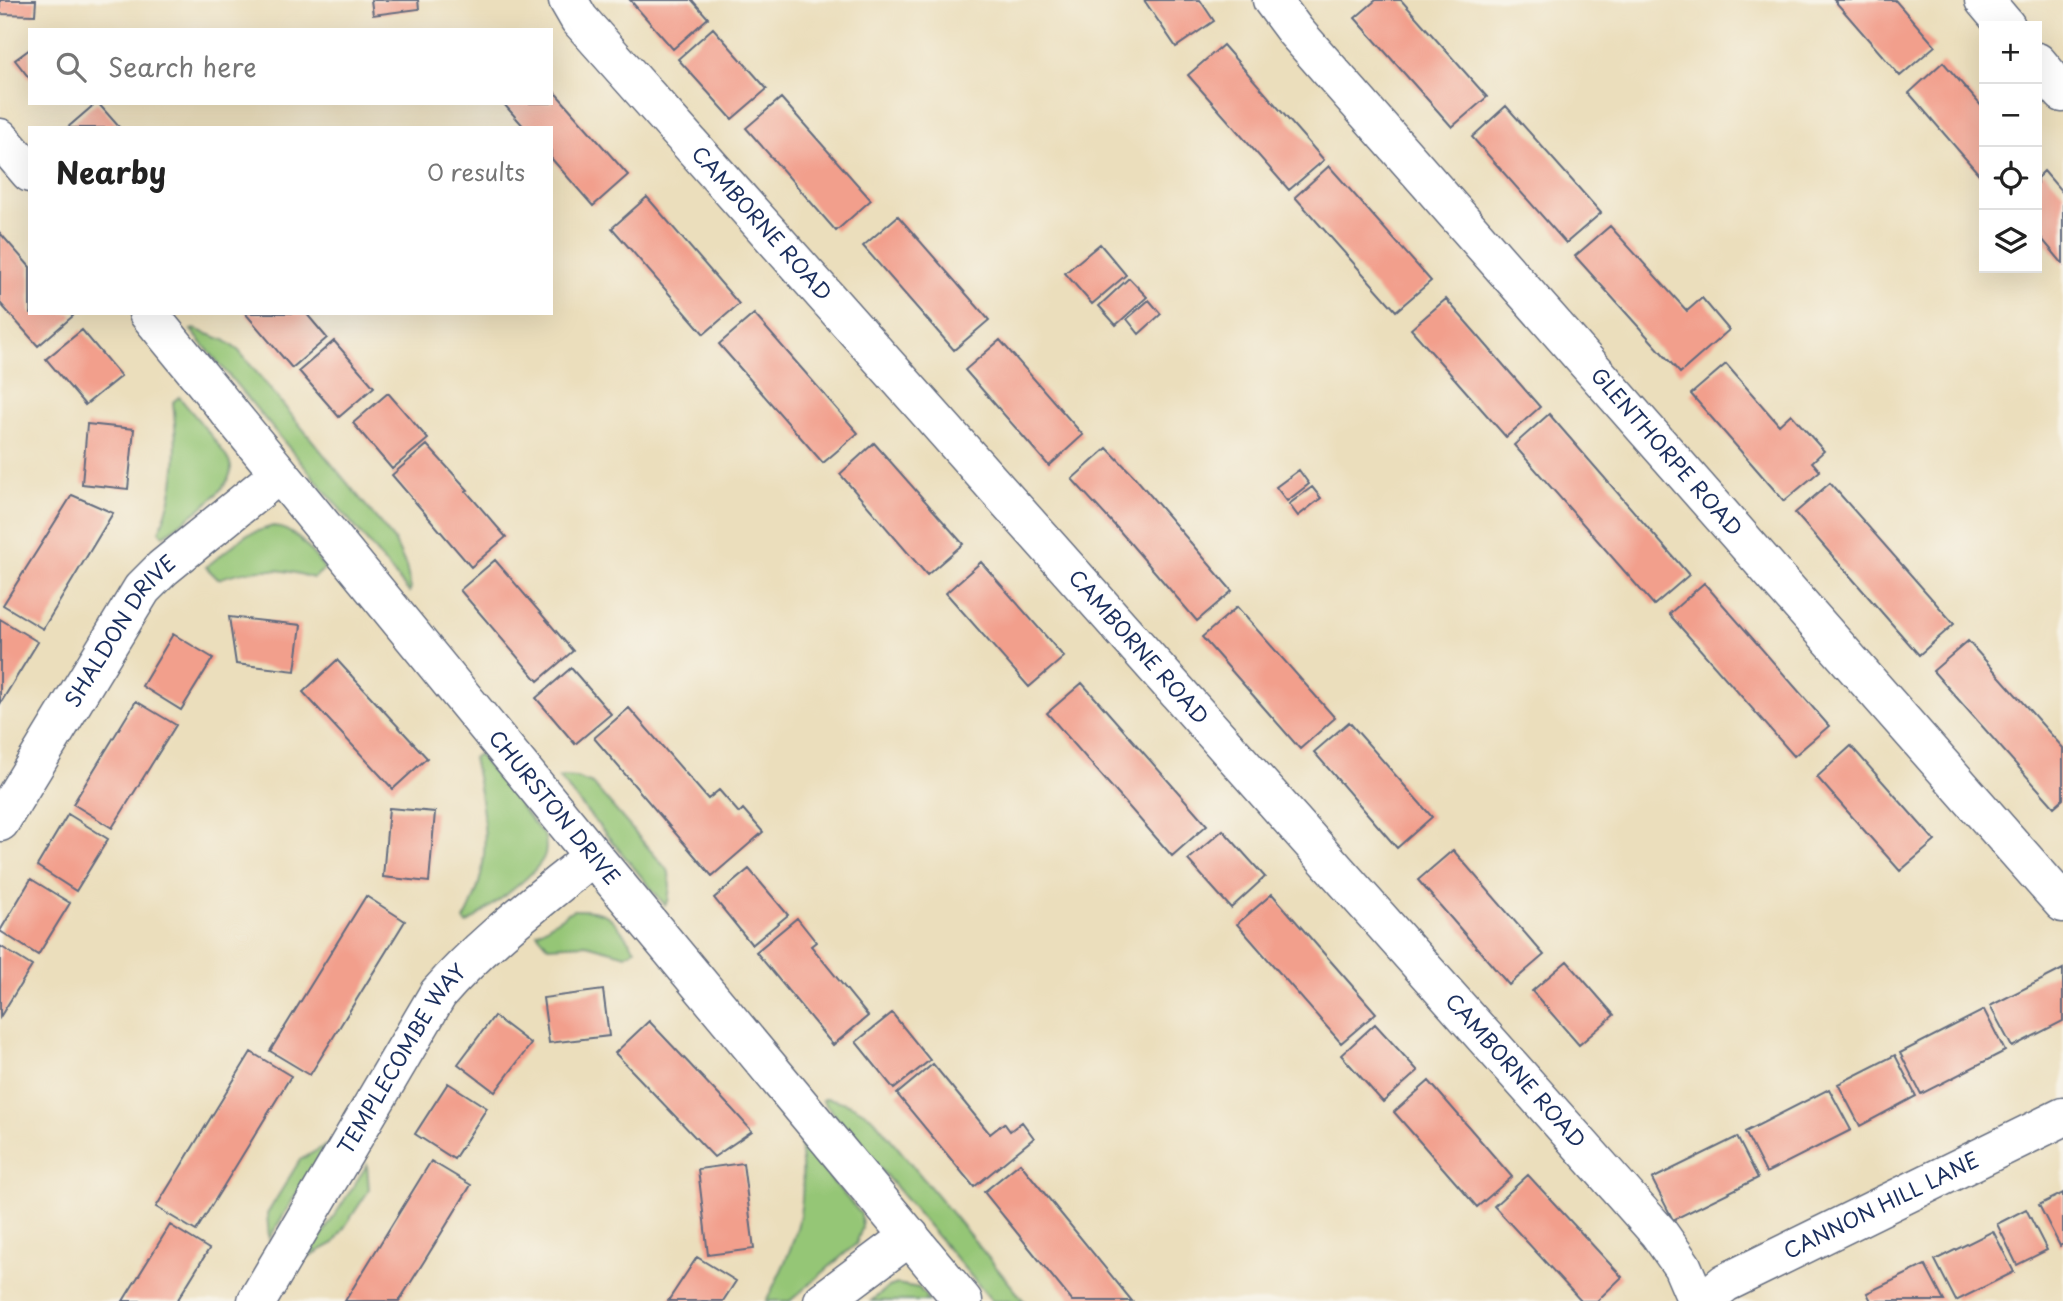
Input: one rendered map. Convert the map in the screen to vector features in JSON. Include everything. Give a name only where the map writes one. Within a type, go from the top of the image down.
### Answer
[{"type":"street","name":"CAMBORNE ROAD","points":[[568,0],[579,19],[796,265],[1658,1232],[1682,1266],[1697,1301]]},
{"type":"street","name":"GLENTHORPE ROAD","points":[[1272,0],[1304,41],[2063,903]]},
{"type":"street","points":[[1984,0],[2002,21]]},
{"type":"street","points":[[2042,68],[2063,93]]},
{"type":"street","points":[[0,138],[28,171]]},
{"type":"street","name":"CHURSTON DRIVE","points":[[150,315],[593,856],[963,1301]]},
{"type":"street","name":"SHALDON DRIVE","points":[[0,822],[142,589],[163,568],[279,474]]},
{"type":"street","name":"TEMPLECOMBE WAY","points":[[257,1301],[438,994],[491,941],[593,856]]},
{"type":"street","name":"CANNON HILL LANE","points":[[1703,1301],[1725,1283],[2063,1117]]},
{"type":"street","points":[[822,1301],[910,1236]]},
{"type":"green space","points":[[191,330],[224,340],[239,351],[394,540],[406,566],[411,589],[409,592]]},
{"type":"green space","points":[[179,397],[217,443],[231,467],[224,486],[215,496],[163,536],[159,531],[170,499],[175,468],[173,402]]},
{"type":"green space","points":[[273,526],[290,532],[309,549],[325,569],[313,578],[266,570],[242,572],[218,579],[206,567],[246,535]]},
{"type":"green space","points":[[478,754],[545,837],[546,848],[543,859],[529,876],[467,924],[464,920],[480,880],[485,840],[473,758]]},
{"type":"green space","points":[[559,778],[593,784],[669,872],[670,887],[665,905]]},
{"type":"green space","points":[[573,910],[604,914],[616,924],[635,949],[626,955],[586,944],[548,946],[537,933]]},
{"type":"green space","points":[[826,1098],[852,1106],[875,1120],[1024,1301],[992,1301],[822,1100]]},
{"type":"green space","points":[[800,1144],[861,1214],[862,1228],[856,1244],[790,1301],[766,1301],[798,1226],[803,1188]]},
{"type":"green space","points":[[326,1145],[269,1239],[267,1214],[300,1160]]},
{"type":"green space","points":[[367,1165],[369,1190],[334,1243],[308,1257]]},
{"type":"green space","points":[[897,1284],[919,1288],[929,1301],[871,1301]]},
{"type":"building","points":[[0,0],[36,0],[35,15],[0,14]]},
{"type":"building","points":[[371,0],[418,0],[419,9],[373,15]]},
{"type":"building","points":[[630,0],[692,0],[708,18],[673,49]]},
{"type":"building","points":[[1144,0],[1200,0],[1214,21],[1176,47]]},
{"type":"building","points":[[1376,0],[1401,0],[1487,97],[1452,127],[1355,18]]},
{"type":"building","points":[[1834,0],[1895,0],[1935,46],[1900,76]]},
{"type":"building","points":[[713,28],[767,89],[732,119],[678,59]]},
{"type":"building","points":[[1223,45],[1324,160],[1289,190],[1188,75]]},
{"type":"building","points":[[28,50],[28,76],[15,60]]},
{"type":"building","points":[[1943,62],[1979,103],[1979,174],[1909,93]]},
{"type":"building","points":[[553,90],[628,175],[593,206],[553,160],[553,126],[523,126],[505,105],[553,105]]},
{"type":"building","points":[[781,98],[871,200],[836,231],[746,128]]},
{"type":"building","points":[[94,105],[100,105],[118,126],[69,126]]},
{"type":"building","points":[[1506,106],[1601,213],[1566,243],[1472,137]]},
{"type":"building","points":[[1329,166],[1431,281],[1396,311],[1295,197]]},
{"type":"building","points":[[2044,171],[2063,193],[2063,264],[2042,239]]},
{"type":"building","points":[[647,197],[739,304],[704,334],[612,228]]},
{"type":"building","points":[[898,216],[989,320],[954,350],[863,246]]},
{"type":"building","points":[[1610,226],[1687,311],[1702,298],[1729,330],[1680,373],[1575,256]]},
{"type":"building","points":[[0,233],[28,265],[28,315],[73,316],[38,346],[0,303]]},
{"type":"building","points":[[1100,244],[1126,275],[1092,304],[1065,273]]},
{"type":"building","points":[[1129,278],[1147,297],[1116,325],[1099,306]]},
{"type":"building","points":[[1446,299],[1540,407],[1506,437],[1411,329]]},
{"type":"building","points":[[1149,300],[1161,314],[1139,334],[1127,319]]},
{"type":"building","points":[[754,314],[858,433],[823,463],[719,344]]},
{"type":"building","points":[[247,315],[308,315],[327,338],[292,368]]},
{"type":"building","points":[[82,330],[121,376],[85,405],[46,359]]},
{"type":"building","points":[[1000,340],[1083,435],[1049,466],[965,370]]},
{"type":"building","points":[[334,341],[374,387],[339,417],[299,371]]},
{"type":"building","points":[[1726,364],[1779,425],[1791,414],[1824,451],[1812,462],[1820,471],[1784,501],[1691,394]]},
{"type":"building","points":[[388,393],[428,439],[392,469],[353,423]]},
{"type":"building","points":[[1549,414],[1689,575],[1654,605],[1514,445]]},
{"type":"building","points":[[87,424],[134,429],[128,489],[82,484]]},
{"type":"building","points":[[874,443],[963,544],[927,575],[840,474]]},
{"type":"building","points":[[427,445],[506,537],[471,567],[392,475]]},
{"type":"building","points":[[1107,448],[1232,591],[1197,621],[1072,479]]},
{"type":"building","points":[[1299,470],[1309,484],[1287,501],[1276,487]]},
{"type":"building","points":[[1830,483],[1954,624],[1919,655],[1795,513]]},
{"type":"building","points":[[1312,487],[1321,498],[1298,516],[1289,504]]},
{"type":"building","points":[[72,495],[113,513],[43,629],[3,605]]},
{"type":"building","points":[[495,560],[573,651],[538,681],[460,590]]},
{"type":"building","points":[[981,562],[1064,657],[1029,687],[946,593]]},
{"type":"building","points":[[1704,583],[1829,726],[1794,756],[1669,614]]},
{"type":"building","points":[[1237,607],[1335,718],[1300,749],[1202,637]]},
{"type":"building","points":[[229,617],[301,625],[295,671],[236,664]]},
{"type":"building","points":[[0,619],[38,642],[0,704]]},
{"type":"building","points":[[173,634],[213,658],[181,710],[142,686]]},
{"type":"building","points":[[1968,641],[2063,748],[2063,799],[2054,807],[1933,671]]},
{"type":"building","points":[[337,660],[427,758],[393,789],[303,692]]},
{"type":"building","points":[[571,668],[611,714],[575,744],[536,698]]},
{"type":"building","points":[[1082,683],[1207,825],[1172,856],[1047,713]]},
{"type":"building","points":[[136,701],[176,725],[112,828],[73,804]]},
{"type":"building","points":[[629,708],[708,799],[719,790],[739,813],[743,809],[763,832],[712,876],[594,738]]},
{"type":"building","points":[[1349,722],[1432,817],[1397,848],[1314,752]]},
{"type":"building","points":[[1851,746],[1935,841],[1900,871],[1817,777]]},
{"type":"building","points":[[389,808],[435,812],[429,882],[383,877]]},
{"type":"building","points":[[68,814],[108,839],[76,891],[37,866]]},
{"type":"building","points":[[1223,830],[1265,877],[1231,908],[1188,860]]},
{"type":"building","points":[[1453,850],[1544,955],[1509,985],[1418,880]]},
{"type":"building","points":[[749,869],[788,915],[752,945],[714,898]]},
{"type":"building","points":[[31,879],[70,903],[38,955],[0,931]]},
{"type":"building","points":[[1272,894],[1376,1013],[1341,1043],[1237,924]]},
{"type":"building","points":[[366,896],[405,921],[310,1075],[270,1051]]},
{"type":"building","points":[[797,918],[816,942],[811,946],[868,1016],[833,1045],[756,952]]},
{"type":"building","points":[[0,946],[32,966],[0,1017]]},
{"type":"building","points":[[1567,961],[1614,1015],[1579,1045],[1532,991]]},
{"type":"building","points":[[2063,969],[2063,1021],[2012,1047],[1990,1006]]},
{"type":"building","points":[[603,990],[609,1036],[549,1043],[543,998]]},
{"type":"building","points":[[1984,1010],[2005,1051],[1921,1094],[1900,1053]]},
{"type":"building","points":[[892,1013],[930,1060],[894,1089],[856,1042]]},
{"type":"building","points":[[494,1016],[531,1044],[495,1092],[458,1064]]},
{"type":"building","points":[[649,1021],[752,1131],[714,1157],[615,1053]]},
{"type":"building","points":[[1375,1024],[1418,1071],[1383,1102],[1341,1055]]},
{"type":"building","points":[[251,1052],[291,1076],[196,1231],[156,1207]]},
{"type":"building","points":[[1895,1055],[1916,1096],[1860,1126],[1838,1084]]},
{"type":"building","points":[[933,1064],[990,1134],[1004,1123],[1010,1131],[1022,1122],[1034,1138],[974,1187],[897,1094]]},
{"type":"building","points":[[1429,1081],[1512,1177],[1477,1207],[1394,1112]]},
{"type":"building","points":[[448,1083],[487,1108],[454,1159],[415,1134]]},
{"type":"building","points":[[1829,1089],[1851,1130],[1766,1173],[1745,1132]]},
{"type":"building","points":[[1737,1137],[1758,1178],[1673,1220],[1652,1179]]},
{"type":"building","points":[[431,1161],[471,1185],[399,1301],[345,1301]]},
{"type":"building","points":[[743,1163],[754,1249],[708,1255],[698,1169]]},
{"type":"building","points":[[1020,1163],[1132,1301],[1072,1301],[984,1192]]},
{"type":"building","points":[[1528,1175],[1622,1277],[1597,1301],[1581,1301],[1494,1206]]},
{"type":"building","points":[[2063,1193],[2063,1244],[2060,1246],[2039,1205]]},
{"type":"building","points":[[2026,1209],[2047,1250],[2017,1265],[1997,1224]]},
{"type":"building","points":[[170,1225],[209,1249],[177,1301],[123,1301]]},
{"type":"building","points":[[1993,1231],[2014,1272],[1956,1301],[1935,1260]]},
{"type":"building","points":[[697,1257],[736,1281],[723,1301],[668,1301]]},
{"type":"building","points":[[1925,1265],[1944,1301],[1871,1301],[1867,1293]]}]
